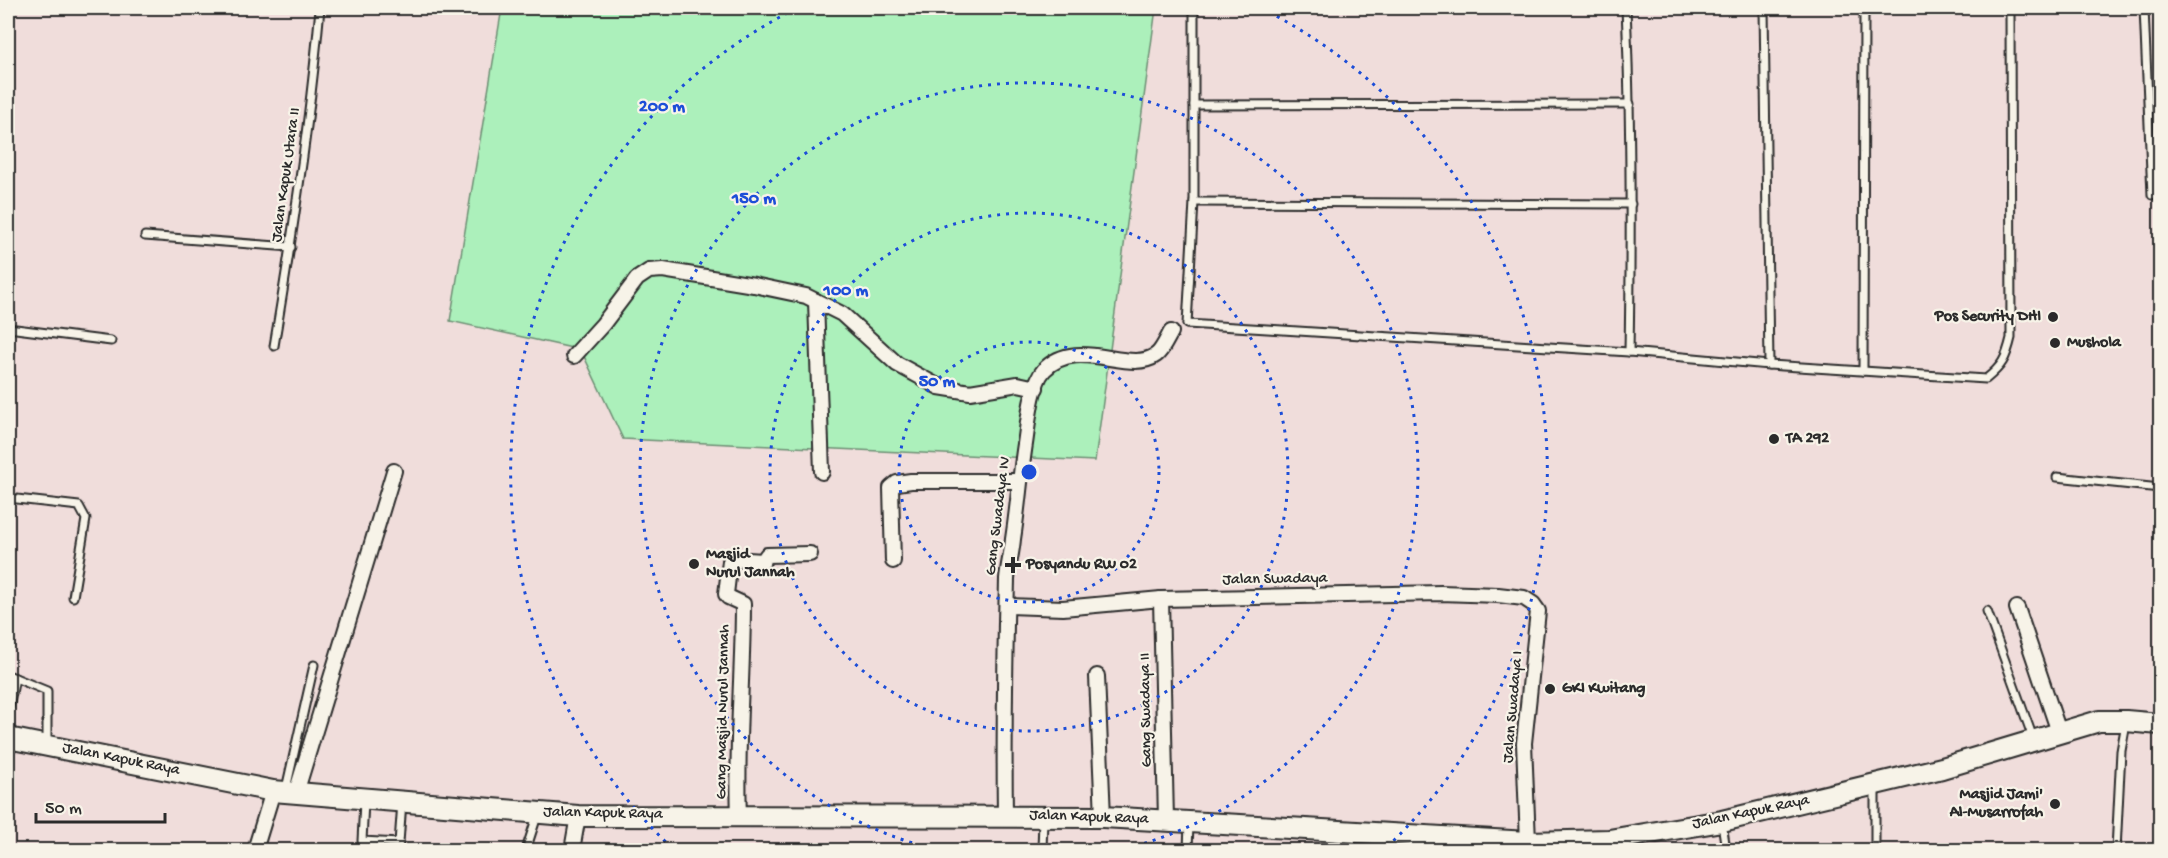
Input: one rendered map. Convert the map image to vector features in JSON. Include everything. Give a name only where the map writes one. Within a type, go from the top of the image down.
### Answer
[{"type":"main road","name":"Jalan Kapuk Raya","points":[[8,738],[284,792],[578,816],[1103,817],[1609,845],[1875,785],[2099,722],[2126,721],[2160,724]]},
{"type":"street","points":[[574,356],[603,324],[637,279],[649,271],[663,270],[806,296],[842,314],[897,364],[939,387],[970,392],[1018,384],[1036,388]]},
{"type":"street","points":[[816,301],[822,472]]},
{"type":"street","name":"Gang Swadaya IV","points":[[1005,816],[1004,697],[1007,578],[1019,481],[1036,388],[1042,373],[1055,359],[1087,354],[1116,359],[1144,360],[1157,355],[1171,333]]},
{"type":"street","points":[[255,850],[284,792],[394,471]]},
{"type":"street","points":[[893,561],[891,488],[897,483],[1019,481]]},
{"type":"street","name":"Gang Masjid Nurul Jannah","points":[[739,816],[737,776],[743,604],[726,594],[730,561],[733,559],[763,561],[767,555],[810,554]]},
{"type":"street","name":"Jalan Swadaya","points":[[1008,606],[1063,608],[1161,599],[1441,593],[1524,598],[1538,611]]},
{"type":"street","name":"Gang Swadaya II","points":[[1161,599],[1166,820]]},
{"type":"street","points":[[2017,609],[2058,732]]},
{"type":"street","name":"Jalan Swadaya I","points":[[1528,842],[1524,743],[1538,611]]},
{"type":"street","points":[[1097,676],[1103,817]]},
{"type":"street","points":[[572,850],[578,816]]},
{"type":"lane","name":"Jalan Kapuk Utara II","points":[[274,346],[291,247],[312,91],[320,8]]},
{"type":"lane","points":[[1187,324],[1194,202],[1194,8]]},
{"type":"lane","points":[[1626,8],[1631,204],[1629,352]]},
{"type":"lane","points":[[1764,8],[1769,365]]},
{"type":"lane","points":[[1863,371],[1864,8]]},
{"type":"lane","points":[[1171,333],[1187,324],[1629,352],[1769,365],[1986,379],[2000,367],[2007,355],[2011,338],[2010,8]]},
{"type":"lane","points":[[2144,8],[2152,195]]},
{"type":"lane","points":[[1194,105],[1630,104]]},
{"type":"lane","points":[[1194,202],[1631,204]]},
{"type":"lane","points":[[145,236],[291,247]]},
{"type":"lane","points":[[8,328],[111,341]]},
{"type":"lane","points":[[2057,477],[2160,488]]},
{"type":"lane","points":[[8,498],[79,506],[83,511],[86,519],[73,597]]},
{"type":"lane","points":[[1987,611],[2034,741]]},
{"type":"lane","points":[[284,792],[314,665]]},
{"type":"lane","points":[[8,713],[11,677],[47,691],[47,745]]},
{"type":"lane","points":[[2116,850],[2121,751],[2126,721]]},
{"type":"lane","points":[[1875,785],[1875,850]]},
{"type":"lane","points":[[364,800],[362,841],[399,843],[402,802]]},
{"type":"lane","points":[[526,850],[538,813]]},
{"type":"lane","points":[[1042,850],[1044,816]]},
{"type":"lane","points":[[1188,850],[1189,821]]},
{"type":"lane","points":[[1722,821],[1726,850]]},
{"type":"green space","points":[[502,8],[1156,8],[1095,461],[623,439],[581,350],[450,321]]},
{"type":"place","name":"Pos Security DHI","points":[[2053,317]]},
{"type":"place","name":"Mushola","points":[[2055,343]]},
{"type":"place","name":"TA 292","points":[[1774,439]]},
{"type":"place","name":"Masjid Nurul Jannah","points":[[694,564]]},
{"type":"place","name":"Posyandu RW 02","points":[[1013,565]]},
{"type":"place","name":"GKI Kwitang","points":[[1550,689]]},
{"type":"place","name":"Masjid Jami' Al-Musarrofah","points":[[2055,804]]}]
